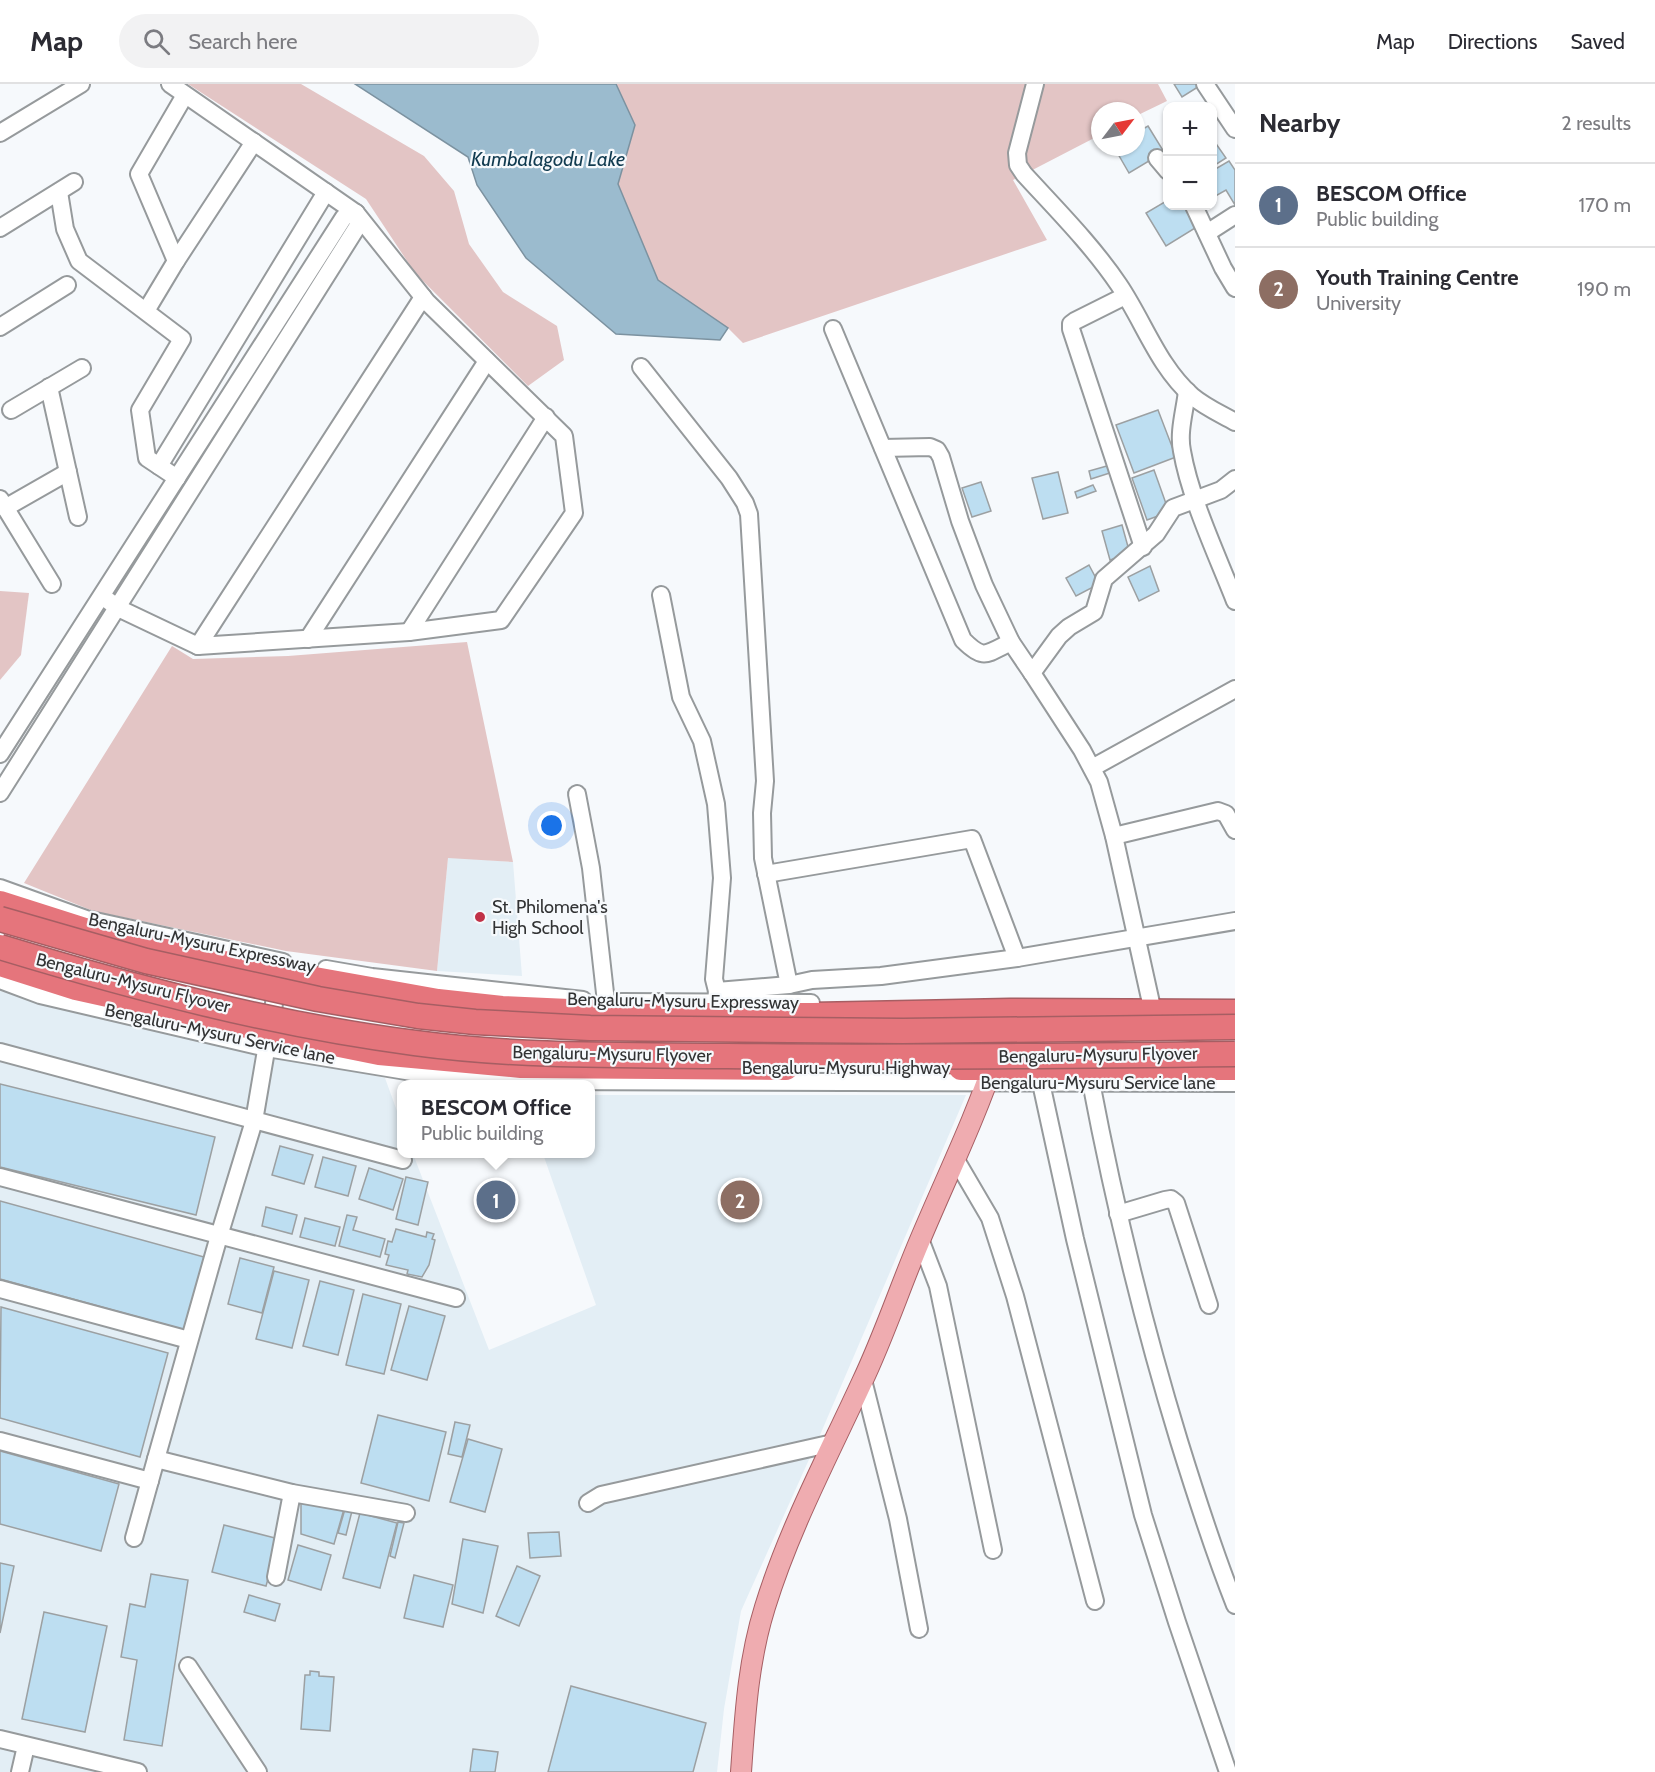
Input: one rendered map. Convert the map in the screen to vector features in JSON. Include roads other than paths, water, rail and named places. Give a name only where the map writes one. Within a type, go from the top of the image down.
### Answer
[{"type":"highway","name":"Bengaluru-Mysuru Expressway","points":[[0,903],[116,940],[280,968],[438,1002],[564,1012],[628,1014],[1235,1012]]},
{"type":"highway","name":"Bengaluru-Mysuru Expressway","points":[[0,919],[146,961],[318,999],[418,1016],[475,1022],[590,1028],[903,1031],[1235,1027]]},
{"type":"highway","name":"Bengaluru-Mysuru Flyover","points":[[0,947],[139,988],[302,1024],[415,1043],[473,1049],[589,1055],[907,1058],[1235,1054]]},
{"type":"highway","name":"Bengaluru-Mysuru Highway","points":[[0,964],[76,988],[269,1040],[521,1066],[989,1076],[1235,1068]]},
{"type":"main road","points":[[741,1772],[748,1682],[765,1607],[801,1513],[863,1380],[920,1239],[956,1160],[989,1076],[1010,1011]]},
{"type":"street","points":[[0,133],[81,84]]},
{"type":"street","points":[[102,596],[118,608],[198,646],[409,632],[501,620],[574,513],[564,436],[423,297],[356,213],[170,84]]},
{"type":"street","points":[[1035,84],[1017,153],[1018,165],[1094,250],[1125,296],[1152,346],[1188,391],[1207,406],[1235,422]]},
{"type":"street","points":[[1205,84],[1235,129]]},
{"type":"street","points":[[176,261],[139,174],[185,94]]},
{"type":"street","points":[[146,311],[254,142]]},
{"type":"street","points":[[0,228],[74,182]]},
{"type":"street","points":[[58,192],[65,229],[80,261],[182,339],[140,410],[147,458],[177,478]]},
{"type":"street","points":[[159,466],[326,192]]},
{"type":"street","points":[[1196,210],[1235,288]]},
{"type":"street","points":[[0,754],[344,217],[356,213]]},
{"type":"street","points":[[0,794],[359,224],[356,213]]},
{"type":"street","points":[[1207,233],[1235,215]]},
{"type":"street","points":[[0,327],[67,285]]},
{"type":"street","points":[[1125,296],[1075,321],[1071,324],[1071,329],[1143,547]]},
{"type":"street","points":[[198,646],[423,297]]},
{"type":"street","points":[[833,329],[963,640],[976,652],[982,654],[1011,642]]},
{"type":"street","points":[[308,639],[487,361]]},
{"type":"street","points":[[641,367],[729,478],[745,503],[749,514],[765,781],[762,813],[763,858],[789,985]]},
{"type":"street","points":[[11,410],[82,368]]},
{"type":"street","points":[[49,387],[78,517]]},
{"type":"street","points":[[1188,391],[1181,450],[1196,501],[1235,601]]},
{"type":"street","points":[[409,632],[546,417]]},
{"type":"street","points":[[883,448],[930,447],[937,450],[984,585],[1011,642],[1099,782],[1114,836],[1151,1003]]},
{"type":"street","points":[[52,584],[3,504],[68,472]]},
{"type":"street","points":[[1032,673],[1059,636],[1094,612],[1104,579],[1156,534],[1173,508],[1221,490],[1235,480]]},
{"type":"street","points":[[661,595],[681,697],[702,741],[715,792],[722,878],[714,979],[717,997],[812,980],[881,976],[1017,958],[1235,921]]},
{"type":"street","points":[[1092,768],[1235,689]]},
{"type":"street","points":[[577,794],[591,868],[606,1002]]},
{"type":"street","points":[[1114,836],[1218,811],[1226,814],[1235,830]]},
{"type":"street","points":[[766,874],[972,839],[1017,958]]},
{"type":"street","name":"Bengaluru-Mysuru Expressway","points":[[0,888],[86,920],[280,968],[547,997],[606,1002],[717,997],[926,1005],[1235,1003]]},
{"type":"street","points":[[134,1538],[219,1236],[254,1122],[280,968]]},
{"type":"street","name":"Bengaluru-Mysuru Service lane","points":[[0,980],[40,995],[269,1040]]},
{"type":"street","points":[[0,1052],[254,1122],[404,1160]]},
{"type":"street","name":"Bengaluru-Mysuru Service lane","points":[[989,1076],[1041,1083],[1235,1083]]},
{"type":"street","points":[[1091,1082],[1118,1214],[1151,1350],[1194,1490],[1235,1605]]},
{"type":"street","points":[[1041,1083],[1075,1239],[1143,1515],[1177,1623],[1229,1751],[1228,1772]]},
{"type":"street","points":[[956,1160],[990,1218],[1015,1296],[1095,1601]]},
{"type":"street","points":[[0,1177],[456,1298]]},
{"type":"street","points":[[1118,1214],[1172,1199],[1176,1203],[1209,1305]]},
{"type":"street","points":[[920,1239],[938,1286],[993,1550]]},
{"type":"street","points":[[0,1289],[189,1340]]},
{"type":"street","points":[[863,1380],[898,1519],[920,1629]]},
{"type":"street","points":[[0,1441],[150,1481]]},
{"type":"street","points":[[588,1503],[601,1495],[833,1443]]},
{"type":"street","points":[[156,1459],[292,1493],[406,1513]]},
{"type":"street","points":[[276,1577],[292,1493]]},
{"type":"street","points":[[188,1666],[258,1772]]},
{"type":"street","points":[[0,1739],[94,1767],[138,1772]]},
{"type":"street","points":[[20,1772],[27,1746]]},
{"type":"water","name":"Kumbalagodu Lake","points":[[355,84],[616,84],[635,125],[618,184],[658,280],[728,328],[720,340],[616,334],[526,258],[477,185],[468,157]]},
{"type":"place","name":"St. Philomena's High School","points":[[480,917]]},
{"type":"place","name":"BESCOM Office","points":[[496,1200]]},
{"type":"place","name":"Youth Training Centre","points":[[740,1200]]}]
